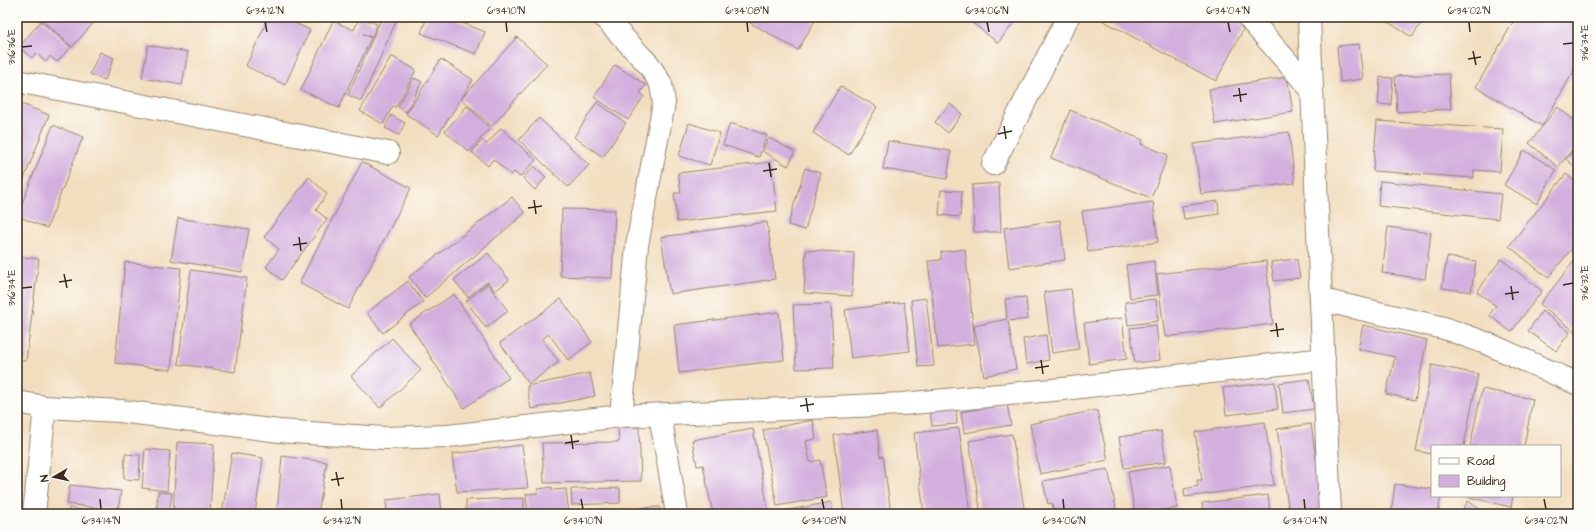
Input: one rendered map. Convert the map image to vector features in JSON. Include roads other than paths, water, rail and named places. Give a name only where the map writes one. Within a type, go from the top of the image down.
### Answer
[{"type":"street","points":[[604,17],[649,65],[660,84],[664,103],[637,245],[621,416]]},
{"type":"street","points":[[993,164],[1068,17]]},
{"type":"street","points":[[1248,17],[1311,89]]},
{"type":"street","points":[[1309,17],[1330,514]]},
{"type":"street","points":[[17,82],[388,153]]},
{"type":"street","points":[[1322,300],[1444,328],[1486,343],[1578,384]]},
{"type":"street","points":[[17,402],[45,407],[120,411],[279,431],[384,438],[448,436],[621,416],[902,404],[1324,359]]},
{"type":"street","points":[[34,514],[45,407]]},
{"type":"street","points":[[660,415],[677,514]]}]
